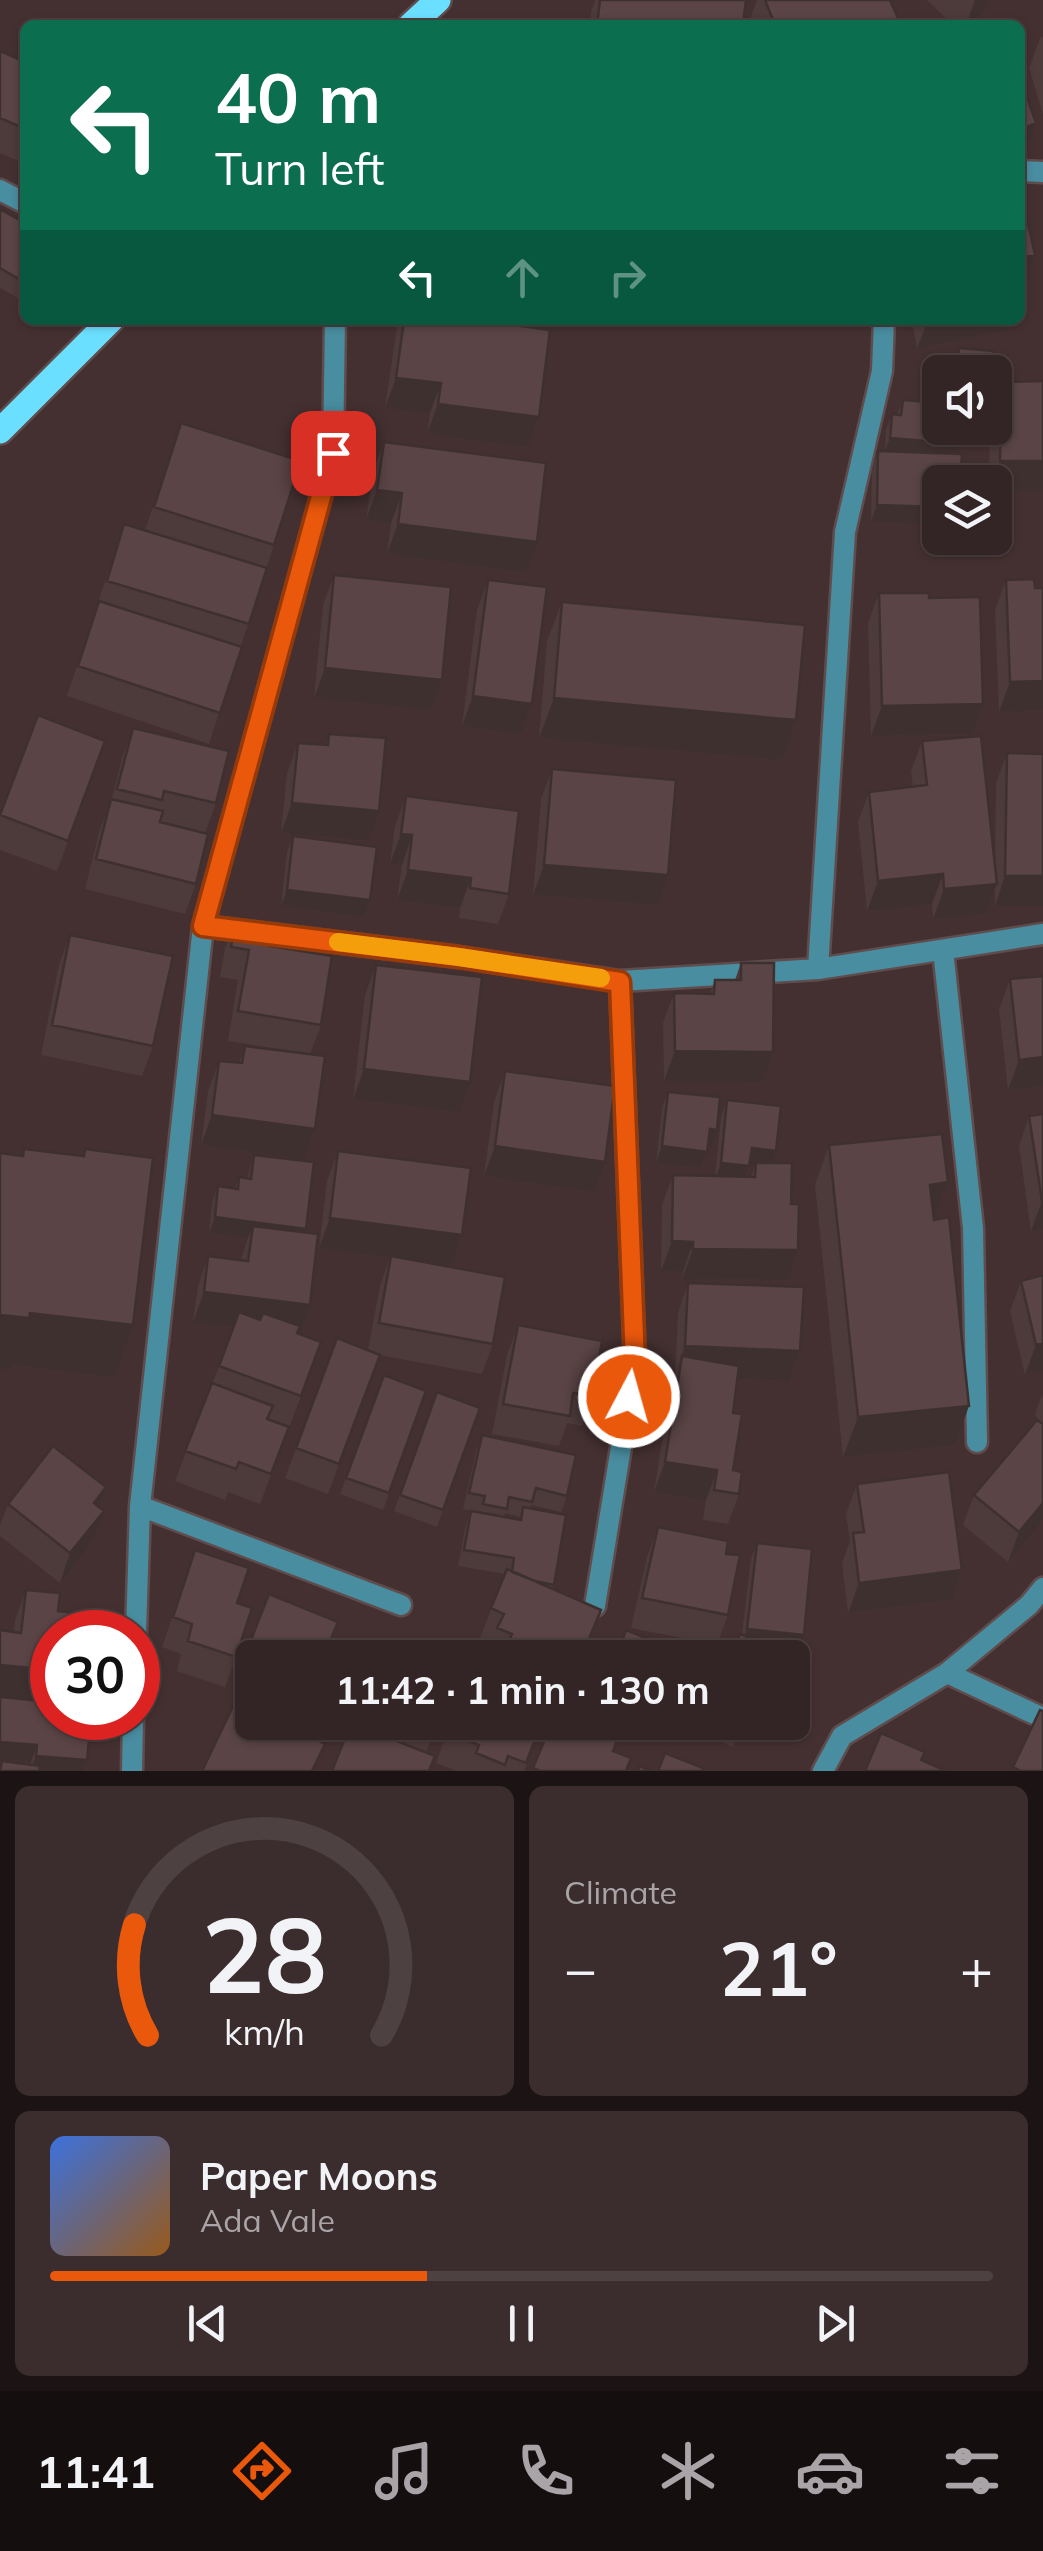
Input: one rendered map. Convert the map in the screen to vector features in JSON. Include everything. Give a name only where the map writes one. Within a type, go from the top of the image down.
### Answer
[{"type":"main road","points":[[416,20],[438,0]]},
{"type":"main road","points":[[0,431],[106,325]]},
{"type":"street","points":[[137,1610],[140,1506],[203,926],[333,453],[335,325]]},
{"type":"street","points":[[818,969],[845,532],[882,371],[884,325]]},
{"type":"street","points":[[203,926],[459,957],[620,982],[818,969],[1043,934]]},
{"type":"street","points":[[943,950],[973,1228],[976,1442]]},
{"type":"street","points":[[594,1606],[635,1362],[620,982]]},
{"type":"street","points":[[140,1506],[401,1605]]},
{"type":"street","points":[[823,1771],[842,1736],[947,1673],[1029,1605],[1043,1588]]},
{"type":"street","points":[[947,1673],[1043,1718]]},
{"type":"street","points":[[132,1771],[133,1740]]},
{"type":"building","points":[[600,0],[746,0],[744,20],[598,20]]},
{"type":"building","points":[[765,0],[890,0],[899,20],[773,20]]},
{"type":"building","points":[[0,51],[20,60],[20,127],[0,118]]},
{"type":"building","points":[[1025,91],[1036,123],[1025,128]]},
{"type":"building","points":[[0,209],[20,220],[20,280],[0,268]]},
{"type":"building","points":[[1025,210],[1035,255],[1025,257]]},
{"type":"building","points":[[403,325],[513,325],[550,330],[539,417],[438,404],[441,383],[396,378]]},
{"type":"building","points":[[959,348],[993,351],[993,355],[958,355]]},
{"type":"building","points":[[1043,381],[1043,461],[1000,461],[1000,445],[1012,445],[1012,382]]},
{"type":"building","points":[[903,400],[922,402],[922,441],[890,438],[892,414],[901,415]]},
{"type":"building","points":[[181,423],[301,461],[274,545],[154,507]]},
{"type":"building","points":[[384,442],[546,463],[537,542],[398,524],[402,493],[377,490]]},
{"type":"building","points":[[878,451],[962,454],[961,465],[922,465],[922,506],[877,505]]},
{"type":"building","points":[[124,524],[267,568],[249,624],[107,581]]},
{"type":"building","points":[[334,575],[451,587],[442,680],[325,668]]},
{"type":"building","points":[[1034,579],[1035,588],[1043,588],[1043,681],[1010,682],[1006,580]]},
{"type":"building","points":[[488,580],[547,587],[532,704],[473,696]]},
{"type":"building","points":[[879,593],[929,593],[929,598],[980,597],[983,704],[882,706]]},
{"type":"building","points":[[99,601],[242,647],[220,713],[78,666]]},
{"type":"building","points":[[562,602],[805,625],[796,720],[554,698]]},
{"type":"building","points":[[38,715],[105,741],[68,841],[0,815]]},
{"type":"building","points":[[133,728],[229,751],[216,803],[164,791],[162,800],[117,789]]},
{"type":"building","points":[[329,734],[386,738],[379,811],[292,803],[298,743],[328,745]]},
{"type":"building","points":[[981,736],[997,884],[944,889],[943,874],[878,881],[869,792],[927,785],[922,741]]},
{"type":"building","points":[[1007,753],[1043,754],[1043,876],[1005,876]]},
{"type":"building","points":[[552,769],[676,780],[668,875],[544,865]]},
{"type":"building","points":[[406,796],[519,811],[509,894],[470,888],[471,878],[408,870],[412,835],[401,834]]},
{"type":"building","points":[[111,799],[163,811],[160,822],[208,834],[196,884],[96,859]]},
{"type":"building","points":[[293,836],[377,847],[370,900],[287,890]]},
{"type":"building","points":[[236,919],[274,925],[270,946],[332,956],[321,1025],[238,1011],[249,950],[231,947]]},
{"type":"building","points":[[70,935],[173,956],[153,1046],[52,1025]]},
{"type":"building","points":[[741,963],[774,963],[773,1052],[675,1051],[674,993],[714,994],[715,980],[741,980]]},
{"type":"building","points":[[376,965],[482,977],[470,1082],[364,1069]]},
{"type":"building","points":[[1043,976],[1043,1057],[1019,1060],[1010,979]]},
{"type":"building","points":[[245,1046],[325,1056],[315,1129],[212,1115],[219,1061],[242,1063]]},
{"type":"building","points":[[505,1071],[615,1086],[605,1162],[495,1146]]},
{"type":"building","points":[[668,1092],[720,1097],[717,1130],[710,1129],[707,1152],[662,1146]]},
{"type":"building","points":[[727,1100],[781,1106],[776,1151],[752,1148],[749,1166],[721,1163]]},
{"type":"building","points":[[1043,1114],[1043,1200],[1042,1201],[1029,1116]]},
{"type":"building","points":[[942,1134],[948,1182],[930,1185],[934,1220],[949,1217],[969,1406],[858,1417],[829,1145]]},
{"type":"building","points":[[24,1149],[84,1156],[85,1149],[153,1158],[133,1325],[30,1313],[29,1318],[0,1315],[0,1153],[23,1156]]},
{"type":"building","points":[[338,1151],[471,1168],[462,1235],[330,1218]]},
{"type":"building","points":[[254,1155],[314,1162],[306,1229],[215,1217],[218,1186],[238,1189],[239,1177],[251,1179]]},
{"type":"building","points":[[756,1163],[792,1163],[791,1204],[799,1204],[798,1250],[693,1249],[693,1242],[672,1241],[673,1175],[755,1177]]},
{"type":"building","points":[[253,1226],[318,1234],[310,1305],[204,1292],[208,1256],[248,1261]]},
{"type":"building","points":[[391,1256],[505,1277],[493,1344],[379,1323]]},
{"type":"building","points":[[1043,1275],[1043,1343],[1036,1345],[1021,1281]]},
{"type":"building","points":[[688,1283],[804,1287],[800,1351],[685,1346]]},
{"type":"building","points":[[239,1312],[260,1320],[263,1313],[300,1326],[297,1333],[321,1342],[301,1396],[219,1366]]},
{"type":"building","points":[[518,1325],[602,1341],[593,1396],[573,1393],[570,1416],[503,1404]]},
{"type":"building","points":[[337,1338],[380,1355],[339,1464],[296,1448]]},
{"type":"building","points":[[682,1356],[739,1366],[733,1413],[742,1414],[733,1470],[742,1472],[739,1494],[714,1490],[717,1470],[665,1462]]},
{"type":"building","points":[[384,1375],[426,1391],[389,1493],[346,1478]]},
{"type":"building","points":[[212,1383],[273,1406],[267,1419],[289,1427],[271,1474],[239,1462],[236,1469],[185,1451]]},
{"type":"building","points":[[437,1392],[480,1408],[443,1510],[400,1495]]},
{"type":"building","points":[[1037,1420],[1043,1424],[1043,1503],[1019,1532],[974,1495]]},
{"type":"building","points":[[482,1435],[576,1455],[567,1496],[536,1488],[532,1502],[509,1497],[507,1509],[483,1504],[485,1496],[469,1493]]},
{"type":"building","points":[[53,1446],[106,1487],[94,1503],[104,1511],[70,1553],[8,1504]]},
{"type":"building","points":[[949,1472],[962,1570],[859,1583],[853,1533],[864,1532],[857,1484]]},
{"type":"building","points":[[523,1507],[566,1515],[554,1585],[512,1572],[514,1558],[464,1550],[471,1511],[521,1520]]},
{"type":"building","points":[[658,1527],[728,1541],[726,1554],[740,1555],[728,1615],[642,1598]]},
{"type":"building","points":[[757,1543],[812,1549],[804,1635],[747,1629]]},
{"type":"building","points":[[195,1550],[249,1568],[237,1603],[252,1608],[242,1640],[235,1640],[235,1657],[188,1641],[192,1624],[173,1617]]},
{"type":"building","points":[[507,1569],[601,1610],[588,1640],[510,1640],[512,1634],[497,1628],[504,1614],[491,1608]]},
{"type":"building","points":[[26,1590],[60,1593],[58,1610],[30,1610],[30,1668],[0,1665],[0,1630],[21,1633]]},
{"type":"building","points":[[269,1594],[338,1622],[330,1640],[251,1640]]},
{"type":"building","points":[[626,1630],[651,1640],[622,1640]]},
{"type":"building","points":[[0,1697],[30,1700],[30,1740],[89,1740],[87,1760],[36,1756],[37,1745],[0,1742]]},
{"type":"building","points":[[235,1702],[235,1740],[317,1740],[325,1744],[312,1771],[202,1771]]},
{"type":"building","points":[[1040,1710],[1043,1771],[1021,1771],[1013,1767]]},
{"type":"building","points":[[881,1733],[925,1752],[921,1760],[946,1771],[865,1771]]},
{"type":"building","points":[[344,1740],[394,1740],[435,1756],[429,1771],[332,1771]]},
{"type":"building","points":[[466,1740],[535,1740],[526,1763],[508,1756],[505,1765],[476,1753],[479,1745]]},
{"type":"building","points":[[545,1740],[617,1740],[613,1751],[631,1758],[626,1771],[533,1768]]},
{"type":"building","points":[[665,1753],[703,1768],[702,1771],[658,1771]]},
{"type":"building","points":[[2,1761],[40,1766],[39,1771],[0,1771]]},
{"type":"slow traffic","points":[[338,942],[601,978]]},
{"type":"route","points":[[333,453],[203,926],[459,957],[620,982],[635,1362],[629,1397]]}]
